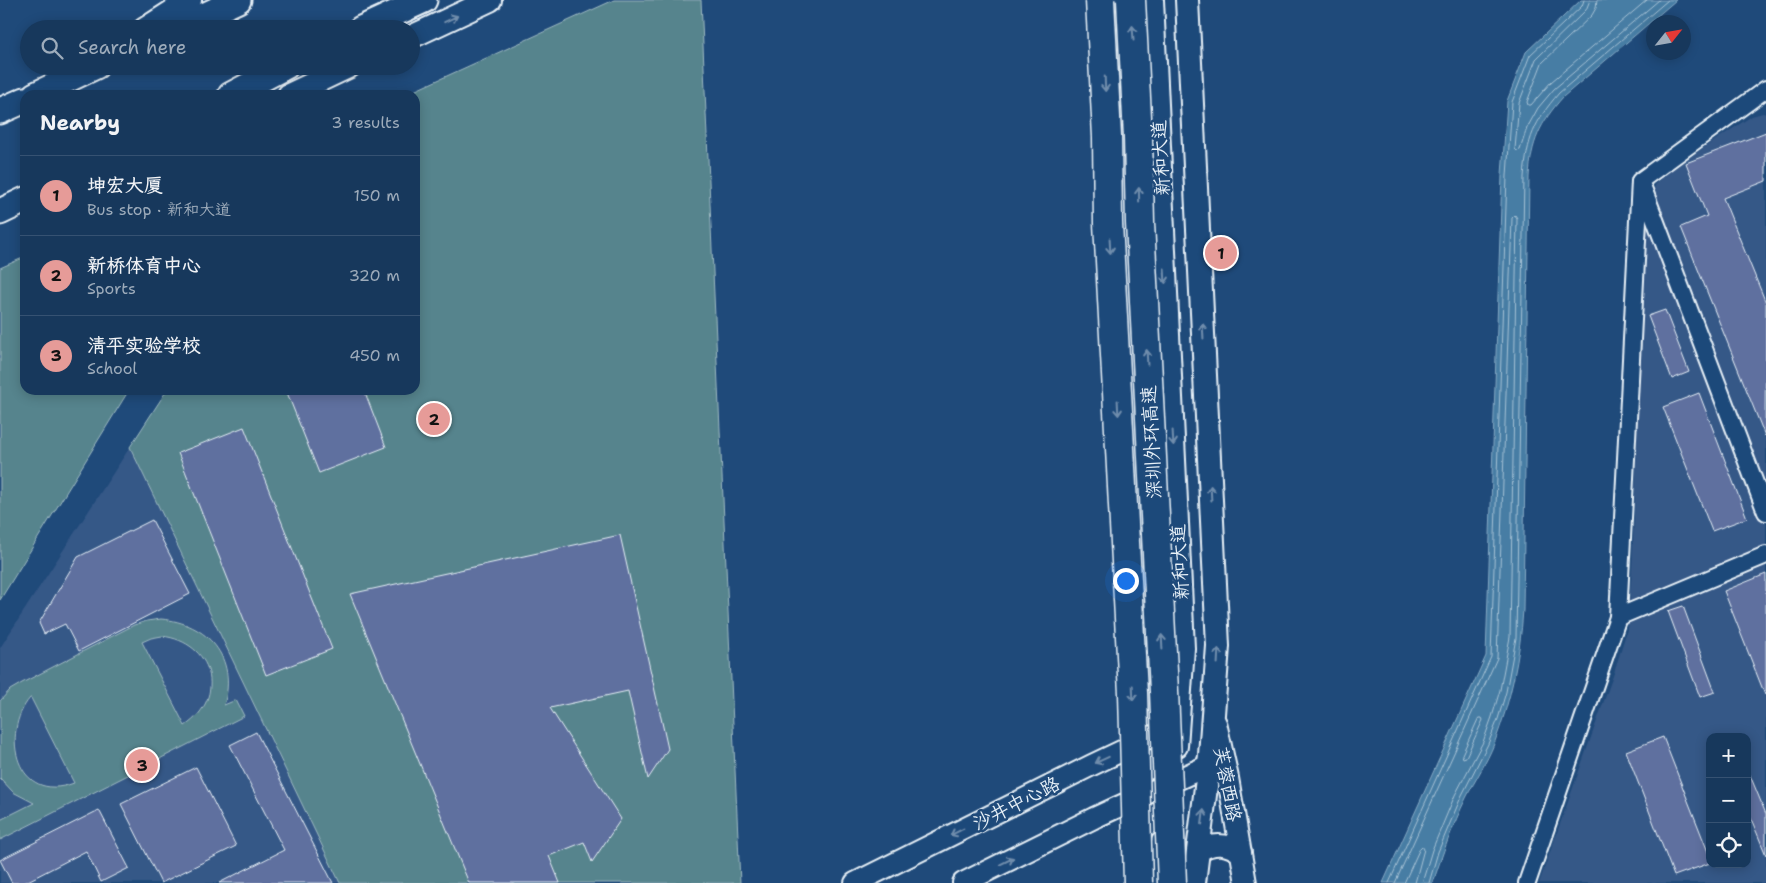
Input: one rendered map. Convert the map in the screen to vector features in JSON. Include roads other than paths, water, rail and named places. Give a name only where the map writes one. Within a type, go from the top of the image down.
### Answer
[{"type":"highway","name":"深圳外环高速","points":[[1100,0],[1107,137],[1108,224],[1133,693],[1138,883]]},
{"type":"highway","name":"深圳外环高速","points":[[1131,0],[1172,883]]},
{"type":"main road","points":[[160,20],[190,0]]},
{"type":"main road","points":[[195,20],[238,0]]},
{"type":"main road","points":[[381,20],[424,0]]},
{"type":"main road","points":[[420,33],[490,0]]},
{"type":"main road","name":"新和大道","points":[[1152,0],[1183,648],[1172,782],[1156,883]]},
{"type":"main road","name":"新和大道","points":[[1187,0],[1218,646],[1209,765],[1194,883]]},
{"type":"main road","points":[[61,83],[73,75]]},
{"type":"main road","points":[[46,90],[77,75]]},
{"type":"main road","points":[[240,90],[269,75]]},
{"type":"main road","points":[[300,90],[331,75]]},
{"type":"main road","points":[[0,111],[20,102]]},
{"type":"street","points":[[1640,182],[1766,89]]},
{"type":"street","points":[[1640,182],[1766,512]]},
{"type":"street","points":[[1527,883],[1618,617],[1640,182]]},
{"type":"street","points":[[1618,617],[1766,555]]},
{"type":"street","name":"芙蓉西路","points":[[1214,715],[1228,778],[1246,883]]},
{"type":"street","name":"沙井中心路","points":[[856,883],[1178,724]]},
{"type":"street","points":[[963,883],[1094,818],[1209,765]]},
{"type":"street","name":"芙蓉西路","points":[[1199,850],[1221,844],[1228,845],[1241,853]]},
{"type":"water","points":[[1581,0],[1676,0],[1659,15],[1646,15],[1646,26],[1563,97],[1548,116],[1535,143],[1529,177],[1523,610],[1520,645],[1514,678],[1494,744],[1466,798],[1444,850],[1433,883],[1383,883],[1486,656],[1502,175],[1507,101],[1526,52]]},
{"type":"place","name":"坤宏大厦","points":[[1221,253]]},
{"type":"place","name":"新桥体育中心","points":[[434,419]]},
{"type":"place","name":"清平实验学校","points":[[142,765]]}]
